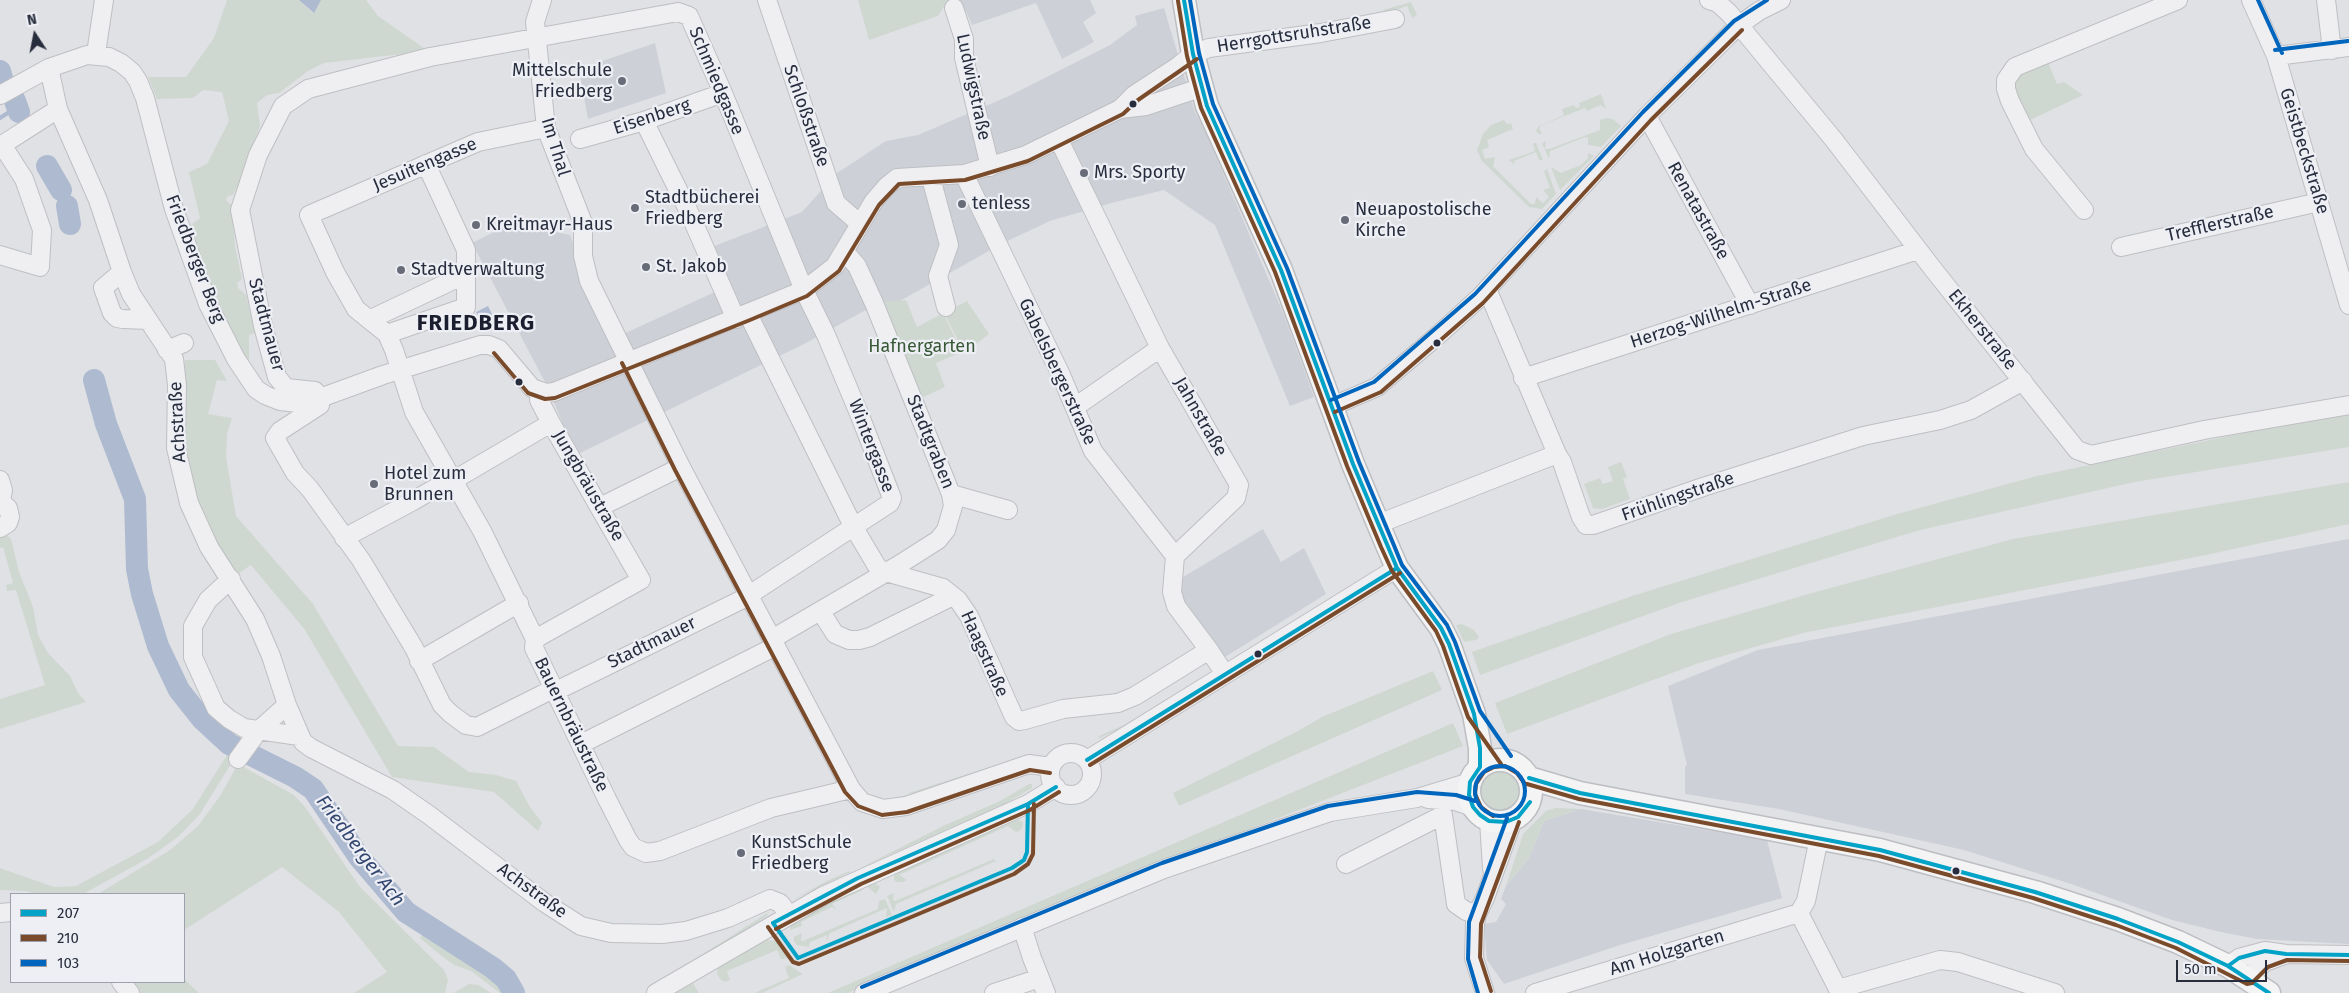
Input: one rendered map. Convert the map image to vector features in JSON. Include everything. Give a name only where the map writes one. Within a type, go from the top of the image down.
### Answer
[{"type":"main road","points":[[1184,0],[1200,88],[1281,270],[1378,524],[1397,568],[1441,628],[1458,667],[1482,734],[1506,760],[1521,768],[1529,778],[1532,792],[1530,802],[1525,811],[1513,820],[1499,822],[1481,814],[1469,795],[1475,775],[1482,734]]},
{"type":"main road","points":[[1475,775],[1492,761],[1506,760]]},
{"type":"main road","points":[[1529,778],[1580,793],[1880,850],[2035,892],[2118,919],[2178,942],[2228,966],[2269,993]]},
{"type":"main road","points":[[1530,802],[1580,793]]},
{"type":"street","points":[[6,91],[49,68],[77,58],[98,56],[97,47],[104,0]]},
{"type":"street","name":"Im Thal","points":[[542,0],[535,22],[546,128],[583,223],[584,256],[589,281],[681,467],[851,789]]},
{"type":"street","name":"Schloßstraße","points":[[767,0],[836,203],[859,223]]},
{"type":"street","name":"Ekherstraße","points":[[1709,0],[1718,3],[1729,13],[1834,140],[1918,250],[2078,450],[2091,455],[2204,430],[2349,405]]},
{"type":"street","points":[[1333,406],[1377,387],[1436,337],[1487,289],[1647,116],[1738,26],[1781,0]]},
{"type":"street","points":[[2084,210],[2034,149],[2010,101],[2006,89],[2006,80],[2015,67],[2178,0]]},
{"type":"street","name":"Geistbeckstraße","points":[[2251,0],[2276,56],[2319,202],[2345,274],[2349,305]]},
{"type":"street","points":[[2276,56],[2341,48],[2326,0]]},
{"type":"street","name":"Ludwigstraße","points":[[954,8],[964,39],[964,58],[990,167]]},
{"type":"street","name":"Schmiedgasse","points":[[536,38],[678,12],[689,16],[723,93],[748,158],[804,290]]},
{"type":"street","name":"Herrgottsruhstraße","points":[[1193,54],[1214,46],[1321,33],[1396,19]]},
{"type":"street","name":"Stadtmauer","points":[[536,38],[430,57],[334,81],[308,89],[283,106],[258,156],[240,210],[263,326],[278,377],[286,388],[315,391],[320,398],[320,405],[280,431],[275,438],[295,473],[310,489],[361,560],[414,648],[442,705],[466,725],[477,727],[749,596]]},
{"type":"street","points":[[540,392],[554,392],[628,360],[804,290],[835,266],[859,223],[886,187],[897,178],[908,176],[931,178],[964,174],[1026,155],[1120,109],[1134,95],[1177,67],[1193,54]]},
{"type":"street","name":"Friedberger Berg","points":[[98,56],[109,57],[121,63],[138,81],[145,98],[174,209],[194,268],[217,323],[256,389],[280,402],[298,403],[320,398],[480,345],[489,345],[499,349],[525,381],[540,392]]},
{"type":"street","name":"Achstraße","points":[[49,68],[58,109],[98,200],[131,294],[174,359],[177,385],[176,448],[182,481],[189,503],[209,547],[255,619],[299,736],[311,748],[393,790],[545,903],[581,926],[611,933],[662,934],[686,931],[728,918],[770,900],[780,903],[789,915]]},
{"type":"street","points":[[1120,109],[1146,106],[1200,88]]},
{"type":"street","name":"Eisenberg","points":[[580,139],[644,121],[723,93]]},
{"type":"street","points":[[0,255],[40,267],[42,230],[24,179],[2,145],[58,109]]},
{"type":"street","name":"Renatastraße","points":[[1647,116],[1750,305]]},
{"type":"street","points":[[644,121],[742,316],[853,526],[878,568],[886,572]]},
{"type":"street","name":"Jesuitengasse","points":[[371,319],[356,309],[335,272],[309,215],[478,142],[546,128]]},
{"type":"street","name":"Jahnstraße","points":[[1059,140],[1160,348],[1238,486],[1236,498],[1175,556]]},
{"type":"street","points":[[426,164],[466,250],[466,274],[466,307],[387,334],[371,319],[466,274]]},
{"type":"street","name":"Gabelsbergerstraße","points":[[964,174],[1075,407],[1093,451],[1175,556]]},
{"type":"street","points":[[931,178],[949,245],[938,276],[946,307]]},
{"type":"street","name":"Trefflerstraße","points":[[2121,247],[2319,202]]},
{"type":"street","name":"Herzog-Wilhelm-Straße","points":[[1524,378],[1918,250]]},
{"type":"street","name":"Stadtgraben","points":[[581,744],[774,643],[938,540],[946,530],[951,515],[951,494],[874,303],[857,266],[844,251]]},
{"type":"street","points":[[122,272],[103,288],[112,313],[117,318],[123,320],[148,320]]},
{"type":"street","points":[[1378,524],[1557,454],[1487,289]]},
{"type":"street","name":"Wintergasse","points":[[749,596],[890,503],[892,498],[826,335],[804,290]]},
{"type":"street","name":"Bauernbräustraße","points":[[387,334],[414,412],[482,530],[519,603],[535,638],[534,648],[628,840],[639,850],[646,852],[660,851],[771,808],[851,789]]},
{"type":"street","points":[[167,350],[184,343]]},
{"type":"street","points":[[1075,407],[1160,348]]},
{"type":"street","name":"Frühlingstraße","points":[[1557,454],[1562,462],[1581,517],[1586,525],[1593,526],[1703,487],[1863,436],[1940,420],[1966,412],[2023,381]]},
{"type":"street","name":"Jungbräustraße","points":[[535,638],[642,580],[539,400],[540,392]]},
{"type":"street","points":[[344,538],[552,423]]},
{"type":"street","points":[[600,507],[681,467]]},
{"type":"street","points":[[0,480],[3,490],[1,501],[8,508],[10,517],[8,523],[0,528]]},
{"type":"street","points":[[951,494],[1008,510]]},
{"type":"street","points":[[1175,556],[1172,592],[1176,606],[1225,674]]},
{"type":"street","points":[[1087,760],[1397,568]]},
{"type":"street","name":"Haagstraße","points":[[886,572],[933,584],[953,596],[969,616],[1006,703],[1014,717],[1018,720],[1063,709],[1118,703],[1135,696],[1209,650]]},
{"type":"street","points":[[231,579],[208,600],[193,626],[193,657],[216,708],[244,728],[246,747]]},
{"type":"street","points":[[821,612],[835,634],[849,640],[859,640],[870,637],[953,596]]},
{"type":"street","points":[[419,661],[519,603]]},
{"type":"street","points":[[246,747],[286,705]]},
{"type":"street","points":[[246,747],[299,736]]},
{"type":"street","points":[[1067,753],[1076,754],[1087,760],[1092,774],[1090,784],[1085,789],[1069,794],[1056,787],[1051,779],[1051,767],[1056,759],[1067,753]]},
{"type":"street","points":[[851,789],[862,802],[883,810],[906,806],[1029,764],[1051,767]]},
{"type":"street","points":[[864,993],[1164,869],[1330,812],[1417,798],[1475,775]]},
{"type":"street","points":[[656,993],[789,915],[858,878],[1028,804],[1056,787]]},
{"type":"street","points":[[1417,798],[1455,801],[1481,814],[1492,877]]},
{"type":"street","points":[[1346,864],[1443,815],[1456,904],[1466,911],[1477,914]]},
{"type":"street","points":[[1485,993],[1474,958],[1473,941],[1477,914],[1513,820]]},
{"type":"street","points":[[1819,838],[1806,901],[1799,912],[1839,991],[1940,960],[1958,962],[2055,993]]},
{"type":"street","name":"Am Holzgarten","points":[[1535,993],[1799,912]]},
{"type":"street","points":[[994,993],[1043,985],[1022,927]]},
{"type":"street","points":[[2228,966],[2239,958],[2252,953],[2266,951],[2286,954],[2349,955]]},
{"type":"street","points":[[2248,978],[2265,962],[2286,954]]},
{"type":"street","points":[[122,983],[130,993]]},
{"type":"shaded area","points":[[956,0],[1090,0],[1096,13],[1083,22],[1094,42],[1062,59],[1036,3],[972,25],[966,11],[960,11]]},
{"type":"shaded area","points":[[1164,8],[1195,112],[1284,315],[1314,397],[1290,406],[1215,225],[1164,190],[1050,221],[1003,243],[889,307],[864,311],[804,344],[576,455],[547,386],[472,243],[512,223],[570,235],[589,281],[617,337],[730,285],[712,247],[802,212],[837,173],[886,141],[918,135],[1009,96],[1110,45],[1137,25],[1135,16]]},
{"type":"shaded area","name":"Mittelschule Friedberg","points":[[655,43],[666,93],[588,119],[579,69]]},
{"type":"shaded area","points":[[1263,529],[1281,562],[1304,548],[1326,594],[1217,662],[1181,616],[1180,579]]},
{"type":"shaded area","points":[[2349,539],[2349,944],[2257,939],[2221,932],[2172,920],[2071,884],[1964,850],[1779,809],[1685,794],[1685,766],[1687,765],[1668,686],[1758,650]]},
{"type":"shaded area","points":[[1581,809],[1767,840],[1782,898],[1617,946],[1504,984],[1487,960],[1484,924],[1496,922],[1506,904],[1501,899],[1506,886],[1529,858],[1544,821]]},
{"type":"green space","points":[[227,0],[299,0],[313,13],[321,0],[366,0],[378,16],[428,51],[324,63],[308,71],[279,93],[267,95],[257,103],[260,126],[239,183],[233,195],[228,196],[226,200],[232,206],[235,247],[242,279],[237,283],[238,288],[246,295],[255,333],[249,335],[249,367],[211,290],[188,227],[200,218],[189,172],[207,164],[229,121],[222,92],[203,90],[193,98],[157,99],[148,77],[186,77],[214,38]]},
{"type":"green space","points":[[858,0],[948,0],[938,16],[869,40]]},
{"type":"green space","points":[[1411,2],[1417,15],[1412,18],[1407,6],[1387,13],[1383,10]]},
{"type":"green space","points":[[2047,60],[2057,84],[2064,82],[2083,95],[2026,122],[2012,82],[2017,73]]},
{"type":"green space","points":[[1601,94],[1606,109],[1601,105],[1587,111],[1585,108],[1542,125],[1539,128],[1542,134],[1538,134],[1536,130],[1539,126],[1564,115],[1562,109],[1574,105],[1576,108],[1580,107],[1579,103]]},
{"type":"green space","points":[[1613,119],[1621,126],[1601,147],[1588,145],[1588,138],[1585,137],[1550,151],[1549,159],[1542,143],[1546,141],[1545,149],[1549,149],[1600,130],[1600,120]]},
{"type":"green space","points":[[1504,120],[1507,124],[1511,123],[1513,129],[1487,140],[1489,147],[1482,150],[1485,159],[1495,157],[1493,166],[1531,204],[1535,204],[1536,197],[1543,203],[1549,197],[1543,190],[1550,188],[1544,171],[1547,169],[1556,194],[1542,209],[1529,207],[1482,161],[1477,150],[1483,134],[1491,125]]},
{"type":"green space","points":[[1533,143],[1536,143],[1543,160],[1539,160],[1536,152],[1514,161],[1515,165],[1509,160],[1535,151]]},
{"type":"green space","points":[[1588,153],[1594,156],[1560,190],[1551,167],[1561,173],[1581,165],[1588,158]]},
{"type":"green space","name":"Hafnergarten","points":[[906,300],[917,327],[943,313],[962,352],[936,363],[945,387],[919,399],[881,302]]},
{"type":"green space","points":[[967,301],[989,334],[979,342],[963,350],[944,313]]},
{"type":"green space","points":[[185,360],[215,360],[227,381],[217,380],[208,414],[232,418],[227,434],[226,457],[236,516],[313,604],[398,746],[434,747],[469,772],[496,775],[516,781],[530,807],[542,823],[538,831],[494,792],[392,777],[305,630],[251,565],[233,577],[196,510],[182,446]]},
{"type":"green space","points":[[2349,411],[2349,447],[2135,482],[1920,530],[1682,602],[1480,675],[1472,652],[1632,596],[1897,514],[2037,476]]},
{"type":"green space","points":[[1621,462],[1627,477],[1623,479],[1630,499],[1602,509],[1593,508],[1584,484],[1600,478],[1603,484],[1613,481],[1608,467]]},
{"type":"green space","points":[[2349,482],[2349,524],[2206,555],[1803,633],[1699,663],[1507,734],[1495,703],[1671,634],[1819,591],[2013,539]]},
{"type":"green space","points":[[0,535],[7,535],[11,539],[19,572],[33,607],[38,635],[48,653],[70,676],[78,693],[86,702],[0,729],[0,699],[45,685],[16,590],[7,591],[6,585],[13,583],[3,547],[0,548]]},
{"type":"green space","points":[[1462,624],[1474,630],[1479,637],[1476,640],[1464,642],[1456,625]]},
{"type":"green space","points":[[1433,671],[1442,690],[1179,806],[1173,793],[1298,731],[1322,717]]},
{"type":"green space","points":[[1203,677],[1206,677],[1125,726],[1098,739],[1099,736],[1124,725]]},
{"type":"green space","points":[[1453,723],[1463,746],[1009,923],[848,993],[828,993]]},
{"type":"green space","points":[[227,755],[234,759],[200,814],[178,837],[147,859],[85,893],[34,893],[0,890],[0,868],[54,887],[76,886],[158,842],[193,809]]},
{"type":"green space","points":[[1005,762],[990,771],[913,796],[909,793]]},
{"type":"green space","points":[[238,764],[294,795],[305,807],[360,887],[444,970],[448,980],[445,993],[354,993],[387,972],[339,912],[282,867],[185,929],[185,893],[100,893],[170,850],[198,826],[220,796]]},
{"type":"green space","points":[[1505,768],[1517,774],[1522,782],[1522,800],[1517,808],[1509,813],[1495,814],[1483,808],[1478,800],[1477,786],[1483,774],[1491,769]]},
{"type":"green space","points":[[1032,784],[1032,788],[1003,805],[860,868],[943,826],[1000,801]]},
{"type":"green space","points":[[1555,808],[1581,809],[1544,821],[1529,858],[1506,886],[1523,834],[1546,811]]},
{"type":"green space","points":[[1016,819],[1023,822],[1022,828],[1019,831],[1016,832],[1008,826],[899,875],[907,880],[896,882],[894,880],[894,873]]},
{"type":"green space","points":[[994,859],[996,861],[896,904],[894,912],[887,896],[894,893],[893,900],[895,901]]},
{"type":"green space","points":[[849,871],[851,872],[792,900],[825,882]]},
{"type":"green space","points":[[873,881],[880,887],[876,894],[865,885]]},
{"type":"green space","points":[[860,887],[863,890],[832,904],[837,910],[832,907],[801,922],[802,926],[790,930],[791,923]]},
{"type":"green space","points":[[885,899],[892,915],[886,917],[887,908],[830,933],[826,943],[827,935],[810,942],[809,947],[797,945],[794,941],[794,937],[802,933],[801,941],[803,941],[878,909],[879,901]]},
{"type":"green space","points":[[769,912],[767,916],[690,965],[689,963]]},
{"type":"green space","points":[[426,930],[500,978],[510,993],[500,993],[471,971],[454,965],[439,954],[420,938]]},
{"type":"green space","points":[[766,940],[776,941],[790,958],[781,959],[777,950],[727,971],[730,980],[725,982],[721,980],[717,974],[718,968]]},
{"type":"green space","points":[[789,965],[803,974],[762,993],[754,993],[789,978],[785,967]]},
{"type":"green space","points":[[185,980],[199,993],[141,993],[132,983],[185,983]]},
{"type":"green space","points":[[693,983],[699,993],[674,993]]},
{"type":"green space","points":[[469,984],[478,985],[491,993],[454,993]]},
{"type":"water","points":[[299,0],[321,0],[314,13]]},
{"type":"water","points":[[488,306],[492,314],[491,317],[488,320],[480,320],[476,312]]},
{"type":"waterway","name":"Friedberger Ach","points":[[0,71],[2,78]]},
{"type":"waterway","name":"Friedberger Ach","points":[[15,101],[19,112]]},
{"type":"waterway","points":[[0,118],[17,107]]},
{"type":"waterway","name":"Friedberger Ach","points":[[47,166],[61,190]]},
{"type":"waterway","name":"Friedberger Ach","points":[[67,206],[70,224]]},
{"type":"waterway","name":"Friedberger Ach","points":[[94,380],[106,424],[135,499],[137,569],[142,594],[158,646],[179,690],[202,719],[229,744],[295,777],[313,789],[359,857],[406,912],[493,968],[506,979],[514,993]]},
{"type":"transit line","name":"207","points":[[1184,0],[1193,54],[1207,106],[1281,270],[1353,464],[1397,568],[1441,628],[1449,644],[1474,714],[1480,748],[1480,767]]},
{"type":"transit line","name":"103","points":[[1190,0],[1199,53],[1213,104],[1287,268],[1359,462],[1402,565],[1447,625],[1480,711],[1511,756]]},
{"type":"transit line","name":"103","points":[[1331,400],[1374,382],[1475,294],[1643,112],[1734,21],[1767,0]]},
{"type":"transit line","name":"103","points":[[2258,0],[2282,53]]},
{"type":"transit line","name":"210","points":[[1178,1],[1187,56],[1201,108],[1275,272],[1347,466],[1381,547],[1392,571],[1436,631],[1468,717],[1501,764]]},
{"type":"transit line","name":"210","points":[[1335,412],[1381,392],[1483,303],[1651,120],[1742,30]]},
{"type":"transit line","name":"103","points":[[2275,50],[2348,41]]},
{"type":"transit line","name":"210","points":[[494,353],[528,393],[545,399],[555,398],[750,320],[807,296],[839,271],[879,205],[899,184],[965,180],[1028,161],[1123,114],[1138,100],[1197,59]]},
{"type":"transit line","name":"210","points":[[622,363],[675,470],[845,792],[858,806],[882,815],[907,812],[1030,770],[1050,773]]},
{"type":"transit line","name":"207","points":[[1087,760],[1397,568]]},
{"type":"transit line","name":"210","points":[[1090,765],[1400,573]]},
{"type":"transit line","name":"103","points":[[1495,766],[1505,766],[1518,773],[1525,786],[1525,791],[1525,796],[1518,809],[1505,816],[1495,816],[1486,812],[1479,805],[1475,796],[1475,786],[1479,777],[1486,770],[1495,766]]},
{"type":"transit line","name":"210","points":[[1493,816],[1481,807],[1475,794],[1476,784],[1484,772],[1494,767],[1505,766],[1517,773],[1525,784]]},
{"type":"transit line","name":"207","points":[[1480,767],[1470,782],[1469,795],[1473,807],[1480,815],[1489,821],[1506,822],[1518,817],[1530,802]]},
{"type":"transit line","name":"207","points":[[1529,778],[1580,793],[1880,850],[2035,892],[2118,919],[2178,942],[2228,966],[2269,993]]},
{"type":"transit line","name":"210","points":[[1527,784],[1579,799],[1879,856],[2033,898],[2116,925],[2176,948],[2247,984],[2252,983],[2268,967],[2287,960],[2349,961]]},
{"type":"transit line","name":"207","points":[[773,923],[858,878],[1028,804],[1056,787]]},
{"type":"transit line","name":"210","points":[[776,929],[861,884],[1030,810],[1059,792]]},
{"type":"transit line","name":"103","points":[[862,987],[1162,863],[1328,806],[1417,792],[1456,795],[1475,801]]},
{"type":"transit line","name":"207","points":[[773,923],[798,958],[1012,868],[1024,860],[1027,852],[1028,804]]},
{"type":"transit line","name":"210","points":[[768,927],[793,962],[799,964],[1014,874],[1028,864],[1033,854],[1034,804]]},
{"type":"transit line","name":"103","points":[[1478,993],[1468,959],[1469,922],[1507,818]]},
{"type":"transit line","name":"210","points":[[1491,991],[1480,957],[1481,924],[1519,822]]},
{"type":"transit line","name":"207","points":[[2228,966],[2239,958],[2265,951],[2286,954],[2349,955]]},
{"type":"place","name":"Mittelschule Friedberg","points":[[622,81]]},
{"type":"place","name":"Mrs. Sporty","points":[[1084,173]]},
{"type":"place","name":"tenless","points":[[962,204]]},
{"type":"place","name":"Stadtbücherei Friedberg","points":[[635,208]]},
{"type":"place","name":"Neuapostolische Kirche","points":[[1345,220]]},
{"type":"place","name":"Kreitmayr-Haus","points":[[476,225]]},
{"type":"place","name":"St. Jakob","points":[[646,267]]},
{"type":"place","name":"Stadtverwaltung","points":[[401,270]]},
{"type":"place","name":"Hotel zum Brunnen","points":[[374,484]]},
{"type":"place","name":"KunstSchule Friedberg","points":[[741,853]]},
{"type":"district","name":"FRIEDBERG","points":[[476,324]]}]
